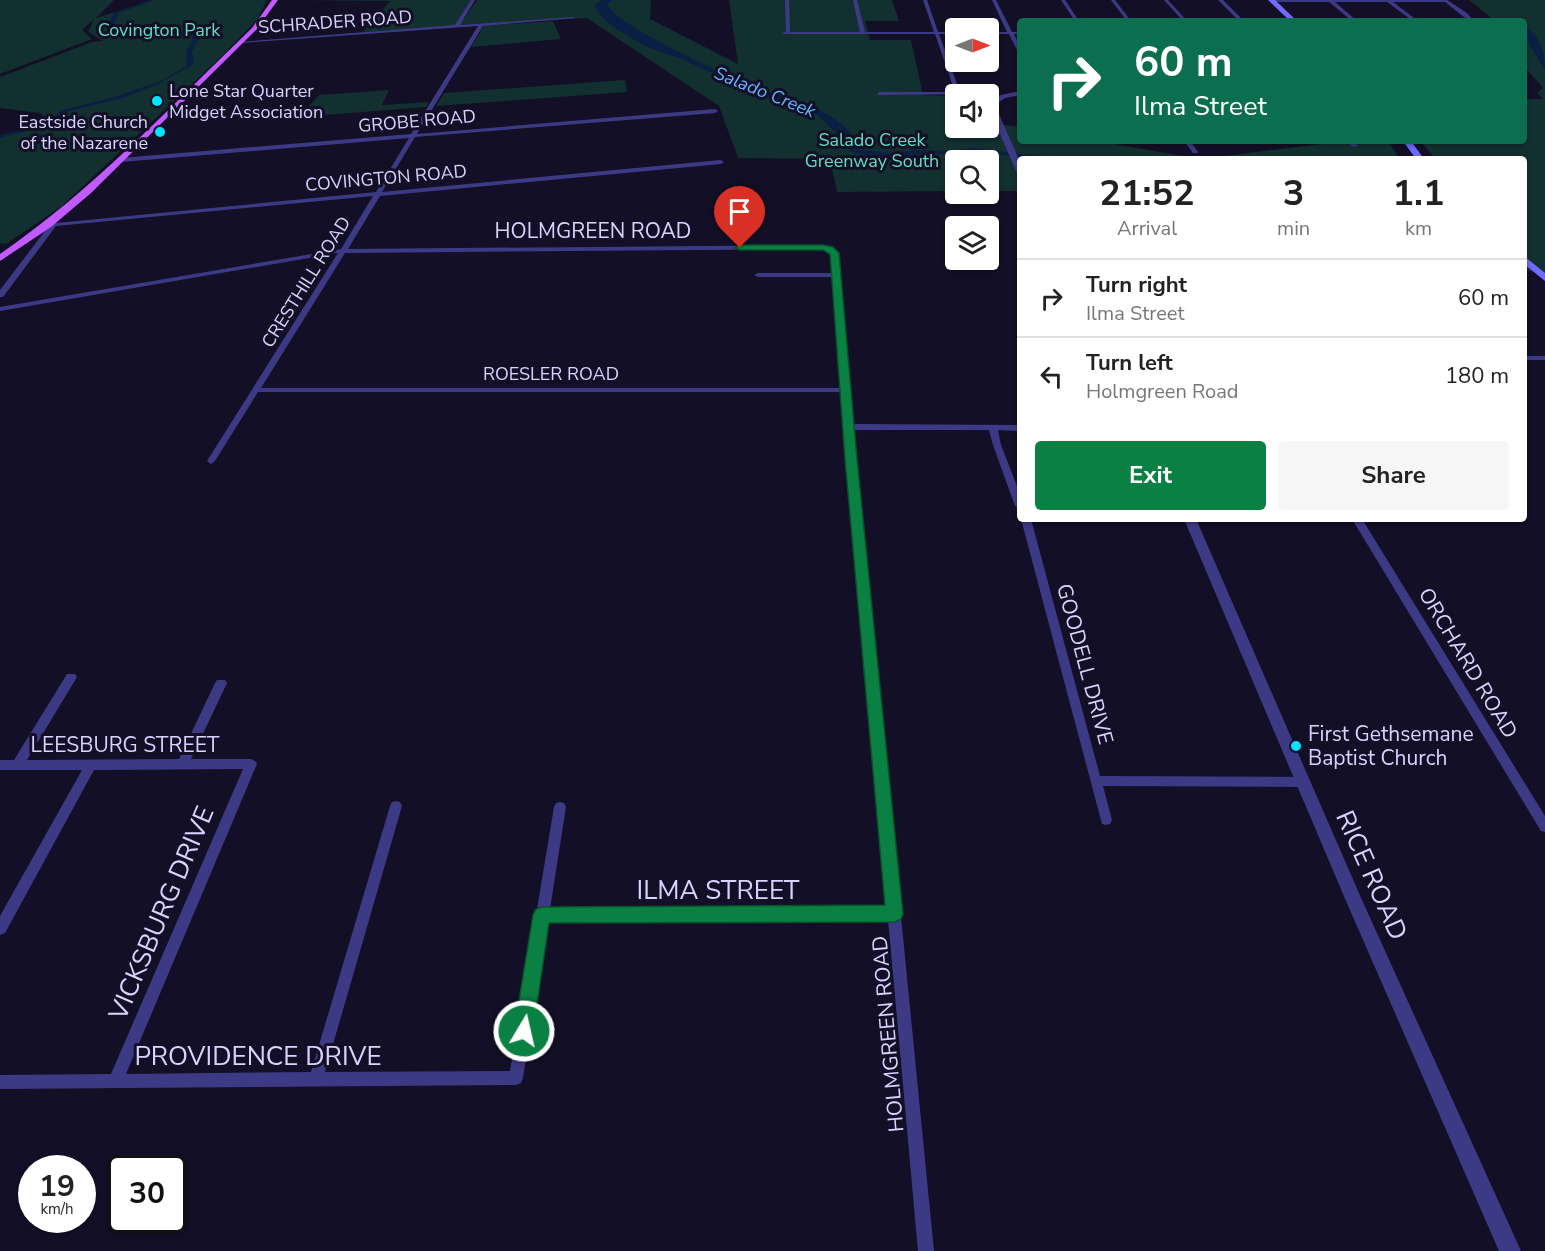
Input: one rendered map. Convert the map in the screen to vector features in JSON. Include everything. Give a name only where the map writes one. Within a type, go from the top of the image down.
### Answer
[{"type":"main road","points":[[0,258],[51,225],[121,160],[259,24],[275,0]]},
{"type":"main road","points":[[1272,1],[1291,18]]},
{"type":"main road","points":[[1527,261],[1545,278]]},
{"type":"street","points":[[456,27],[474,0]]},
{"type":"street","points":[[787,0],[786,33],[945,33]]},
{"type":"street","points":[[855,0],[863,33]]},
{"type":"street","points":[[925,0],[954,84]]},
{"type":"street","points":[[994,0],[1017,46]]},
{"type":"street","points":[[1063,0],[1075,18]]},
{"type":"street","points":[[1113,0],[1127,18]]},
{"type":"street","points":[[1166,0],[1182,18]]},
{"type":"street","points":[[1220,0],[1239,18]]},
{"type":"street","points":[[1272,1],[1445,1],[1469,18]]},
{"type":"street","points":[[1330,1],[1352,18]]},
{"type":"street","points":[[1388,1],[1412,18]]},
{"type":"street","name":"SCHRADER ROAD","points":[[241,42],[574,18]]},
{"type":"street","name":"CRESTHILL ROAD","points":[[211,461],[481,25]]},
{"type":"street","points":[[999,33],[1017,33]]},
{"type":"street","points":[[999,96],[1017,93]]},
{"type":"street","points":[[879,94],[945,94]]},
{"type":"street","name":"GROBE ROAD","points":[[121,160],[715,111]]},
{"type":"street","points":[[999,123],[1017,164]]},
{"type":"street","points":[[1189,144],[1195,152]]},
{"type":"street","name":"COVINGTON ROAD","points":[[51,225],[721,162]]},
{"type":"street","points":[[0,295],[51,225]]},
{"type":"street","name":"HOLMGREEN ROAD","points":[[0,309],[343,251],[817,247],[830,248],[833,251],[926,1251]]},
{"type":"street","points":[[758,275],[836,275]]},
{"type":"street","points":[[1541,358],[1545,367]]},
{"type":"street","name":"ROESLER ROAD","points":[[255,390],[846,390]]},
{"type":"street","points":[[849,427],[1017,428]]},
{"type":"street","points":[[993,428],[1017,498]]},
{"type":"street","name":"GOODELL DRIVE","points":[[1027,522],[1106,820]]},
{"type":"street","name":"RICE ROAD","points":[[1191,522],[1354,901],[1510,1251]]},
{"type":"street","name":"ORCHARD ROAD","points":[[1359,522],[1545,827]]},
{"type":"street","points":[[18,764],[72,677]]},
{"type":"street","points":[[183,764],[221,683]]},
{"type":"street","points":[[0,929],[91,764]]},
{"type":"street","name":"LEESBURG STREET","points":[[0,765],[251,764]]},
{"type":"street","name":"VICKSBURG DRIVE","points":[[115,1081],[251,764]]},
{"type":"street","points":[[1096,781],[1304,782]]},
{"type":"street","points":[[316,1079],[396,806]]},
{"type":"street","points":[[542,915],[560,807]]},
{"type":"street","name":"ILMA STREET","points":[[542,915],[895,914]]},
{"type":"street","name":"PROVIDENCE DRIVE","points":[[0,1082],[516,1078],[542,915]]},
{"type":"green space","name":"Covington Park","points":[[0,0],[114,0],[96,18],[154,0],[267,0],[257,20],[221,57],[62,206],[6,244],[0,243],[0,135],[25,130],[47,120],[40,113],[0,108],[0,77],[92,42],[103,41],[88,32],[94,19],[82,30],[92,39],[0,74]]},
{"type":"green space","points":[[290,0],[471,0],[455,26],[363,32],[390,1]]},
{"type":"green space","name":"Salado Creek Greenway South","points":[[477,0],[651,0],[650,19],[738,64],[729,0],[892,0],[899,21],[865,21],[870,40],[911,40],[923,95],[945,96],[945,138],[999,138],[999,124],[1017,127],[1017,144],[1114,144],[1183,156],[1017,156],[1017,191],[999,191],[999,150],[945,150],[945,191],[837,192],[830,159],[738,158],[719,106],[587,18],[460,25]]},
{"type":"green space","points":[[1469,0],[1545,0],[1545,274],[1527,271],[1527,156],[1433,156],[1423,144],[1527,144],[1527,99],[1544,99],[1537,93],[1543,88],[1527,69],[1527,18],[1491,18]]},
{"type":"green space","points":[[553,21],[561,39],[471,47],[484,26]]},
{"type":"green space","points":[[625,80],[627,92],[436,106],[444,93]]},
{"type":"green space","points":[[389,90],[382,105],[429,102],[426,107],[299,117],[319,95]]},
{"type":"green space","points":[[1322,144],[1390,144],[1398,156],[1224,156]]},
{"type":"water","points":[[154,0],[119,13],[115,23],[116,30],[131,37],[155,33],[197,34],[199,39],[192,52],[194,64],[156,85],[123,98],[69,111],[38,128],[0,138],[0,135],[42,124],[63,110],[114,97],[161,81],[186,66],[187,49],[192,43],[192,36],[126,38],[111,31],[110,21],[114,13]]},
{"type":"water","name":"Salado Creek","points":[[602,0],[614,0],[607,3],[614,13],[630,25],[678,52],[751,86],[806,104],[830,116],[848,130],[859,150],[894,153],[916,150],[945,151],[945,154],[884,158],[853,153],[849,151],[843,139],[815,113],[754,92],[677,57],[648,47],[627,36],[599,14],[594,5]]},
{"type":"water","points":[[1527,28],[1540,44],[1545,70],[1527,41]]},
{"type":"water","points":[[973,148],[989,150],[960,150]]},
{"type":"water","points":[[999,151],[1038,156],[1017,156],[999,154]]},
{"type":"place","name":"Lone Star Quarter Midget Association","points":[[157,101]]},
{"type":"place","name":"Eastside Church of the Nazarene","points":[[160,132]]},
{"type":"place","name":"First Gethsemane Baptist Church","points":[[1296,746]]},
{"type":"route","points":[[524,1031],[542,915],[895,914],[851,459],[834,253],[830,248],[740,248]]}]
